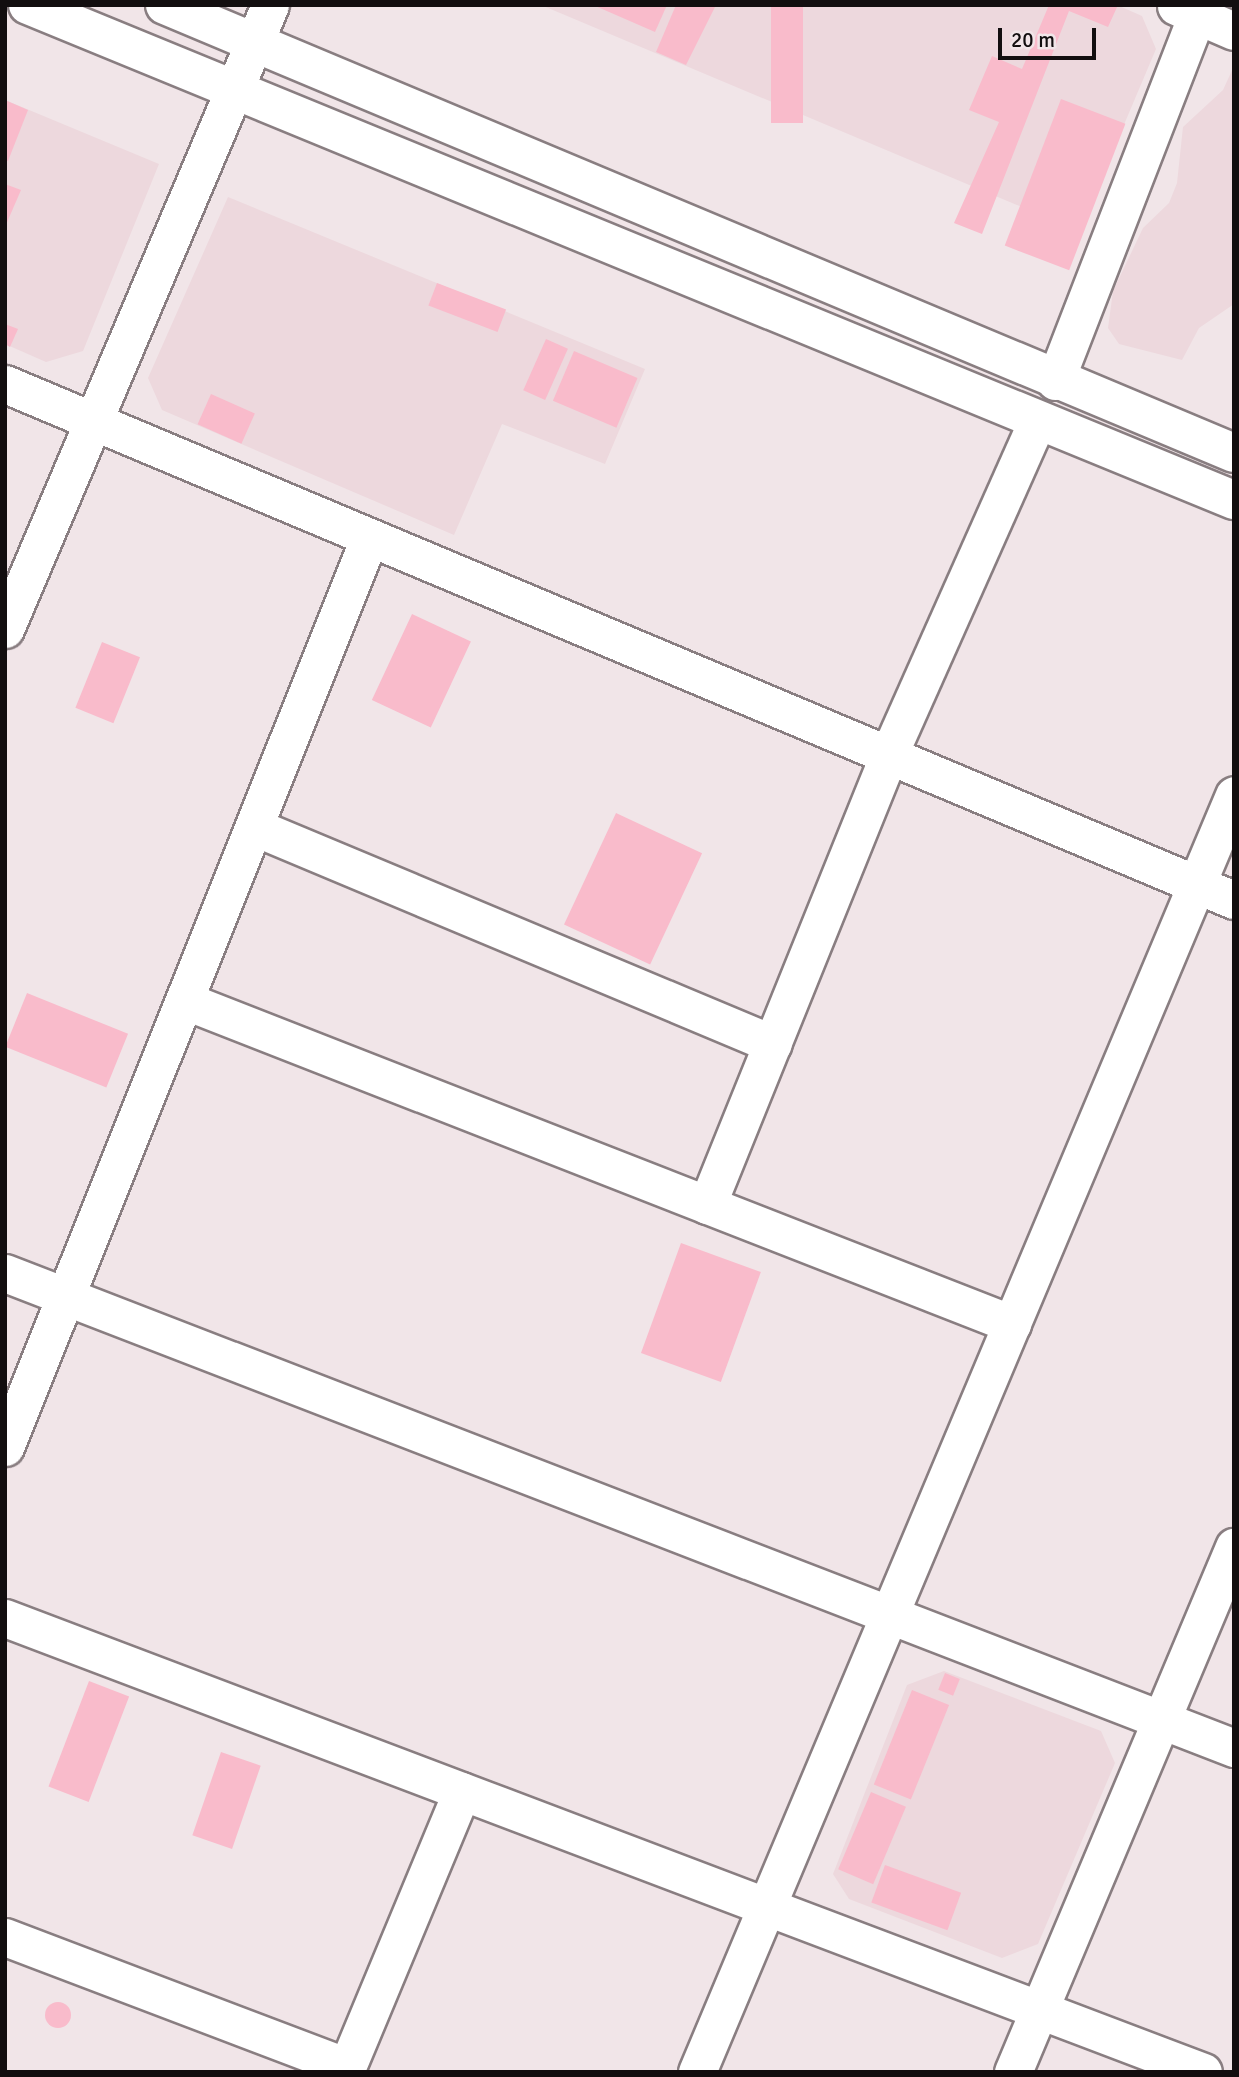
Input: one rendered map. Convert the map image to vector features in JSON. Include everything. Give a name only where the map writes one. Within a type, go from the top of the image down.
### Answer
[{"type":"street","points":[[28,5],[237,88],[1037,422],[1234,500]]},
{"type":"street","points":[[165,5],[254,45],[1055,381],[1234,453]]},
{"type":"street","points":[[5,629],[91,420],[237,88],[270,5]]},
{"type":"street","points":[[1055,381],[1191,8],[1234,31]]},
{"type":"street","points":[[5,384],[1234,900]]},
{"type":"street","points":[[707,1205],[888,756],[1037,422]]},
{"type":"street","points":[[5,1447],[257,828],[369,539]]},
{"type":"street","points":[[697,2072],[1012,1324],[1194,883],[1234,795]]},
{"type":"street","points":[[257,828],[773,1044]]},
{"type":"street","points":[[186,1001],[1012,1324]]},
{"type":"street","points":[[5,1273],[1234,1748]]},
{"type":"street","points":[[1013,2072],[1234,1547]]},
{"type":"street","points":[[5,1618],[1203,2072]]},
{"type":"street","points":[[5,1937],[346,2069],[462,1791]]},
{"type":"shaded area","points":[[541,5],[1117,5],[1142,16],[1156,49],[1079,231]]},
{"type":"shaded area","points":[[1234,66],[1234,304],[1199,328],[1182,360],[1119,344],[1108,328],[1113,291],[1143,228],[1169,203],[1177,183],[1183,127],[1223,90]]},
{"type":"shaded area","points":[[5,100],[159,164],[83,351],[46,362],[5,344]]},
{"type":"shaded area","points":[[228,197],[645,369],[605,464],[502,424],[454,535],[162,410],[148,378]]},
{"type":"shaded area","points":[[944,1671],[1101,1731],[1115,1763],[1038,1944],[1002,1958],[849,1899],[833,1874],[907,1685]]},
{"type":"building","points":[[593,5],[667,5],[655,32]]},
{"type":"building","points":[[676,5],[716,5],[686,65],[656,52]]},
{"type":"building","points":[[771,5],[803,5],[803,123],[771,123]]},
{"type":"building","points":[[1049,5],[1118,5],[1108,27],[1069,11],[982,234],[954,223],[999,122],[969,110],[992,56],[1022,69]]},
{"type":"building","points":[[1061,99],[1125,124],[1069,270],[1005,246]]},
{"type":"building","points":[[5,100],[28,110],[8,161],[5,160]]},
{"type":"building","points":[[5,184],[21,190],[5,227]]},
{"type":"building","points":[[437,283],[506,310],[497,332],[428,305]]},
{"type":"building","points":[[5,324],[18,329],[10,347],[5,344]]},
{"type":"building","points":[[546,339],[568,349],[545,400],[523,390]]},
{"type":"building","points":[[574,351],[638,378],[616,428],[553,401]]},
{"type":"building","points":[[211,394],[255,414],[241,444],[198,424]]},
{"type":"building","points":[[412,614],[471,641],[431,728],[372,700]]},
{"type":"building","points":[[102,642],[140,657],[113,723],[75,708]]},
{"type":"building","points":[[616,813],[702,853],[650,965],[564,924]]},
{"type":"building","points":[[27,993],[128,1034],[106,1088],[5,1047]]},
{"type":"building","points":[[681,1243],[761,1272],[721,1382],[641,1353]]},
{"type":"building","points":[[945,1673],[960,1679],[953,1696],[938,1690]]},
{"type":"building","points":[[89,1681],[129,1696],[89,1802],[49,1786]]},
{"type":"building","points":[[912,1690],[949,1705],[911,1800],[874,1785]]},
{"type":"building","points":[[221,1752],[261,1766],[232,1849],[192,1835]]},
{"type":"building","points":[[871,1792],[906,1807],[873,1884],[838,1869]]},
{"type":"building","points":[[885,1865],[961,1893],[947,1930],[871,1903]]},
{"type":"building","points":[[58,2002],[67,2006],[71,2015],[67,2024],[58,2028],[49,2024],[45,2015],[49,2006]]}]
